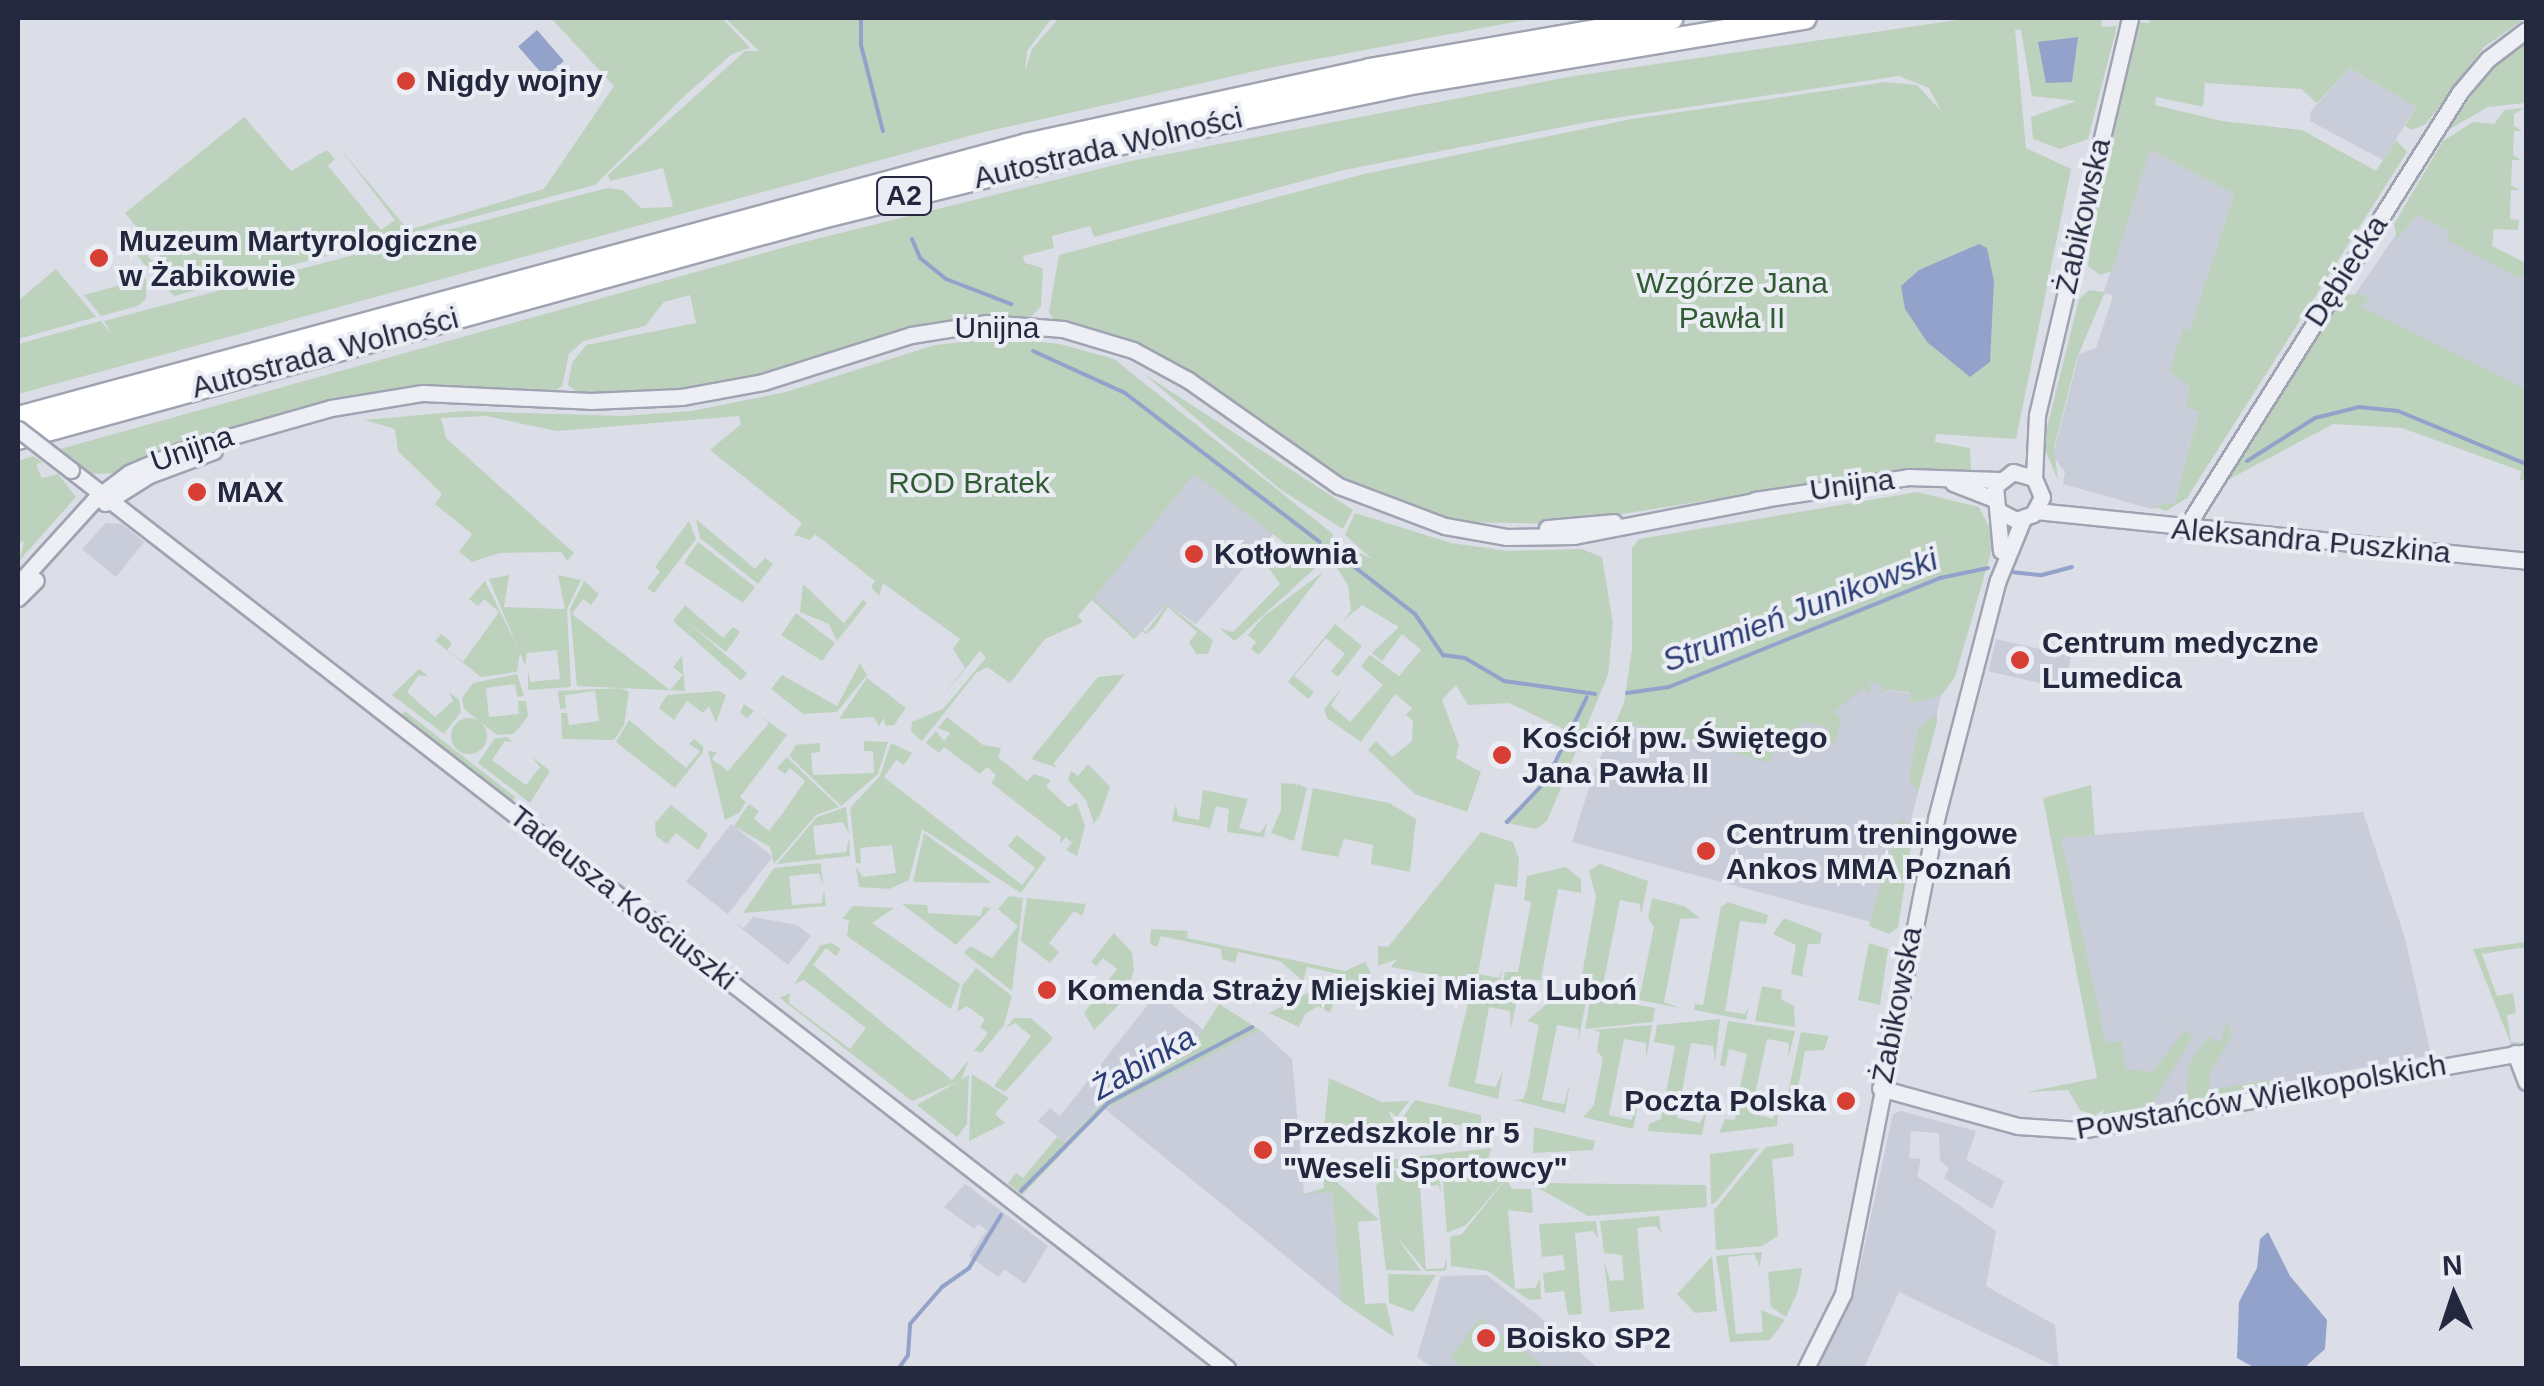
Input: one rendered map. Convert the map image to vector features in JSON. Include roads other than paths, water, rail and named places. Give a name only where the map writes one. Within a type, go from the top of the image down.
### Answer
[{"type":"highway","name":"Autostrada Wolności","points":[[18,418],[1026,145],[1370,70],[1672,18]]},
{"type":"highway","name":"Autostrada Wolności","points":[[18,438],[799,223],[1117,144],[1417,82],[1805,18]]},
{"type":"street","name":"Żabikowska","points":[[1998,580],[1996,505],[2036,415],[2130,18]]},
{"type":"street","name":"Dębiecka","points":[[2185,529],[2460,92],[2488,59],[2526,30]]},
{"type":"street","name":"Unijna","points":[[18,598],[22,579],[105,497],[157,471],[244,440],[364,410],[466,396],[681,397],[763,382],[935,329],[1044,326],[1153,360],[1368,501],[1421,521],[1485,532],[1610,523],[1940,478],[2006,476],[2037,484]]},
{"type":"street","name":"Żabikowska","points":[[1806,1368],[1843,1294],[1880,1088],[1936,818],[1998,580],[2030,515],[2037,484],[2036,415]]},
{"type":"street","name":"Tadeusza Kościuszki","points":[[18,429],[1227,1368]]},
{"type":"street","name":"Unijna","points":[[1940,478],[1996,505],[2030,515]]},
{"type":"street","name":"Aleksandra Puszkina","points":[[2037,484],[2096,515]]},
{"type":"street","name":"Aleksandra Puszkina","points":[[2030,515],[2096,515],[2185,529],[2526,561]]},
{"type":"street","name":"Powstańców Wielkopolskich","points":[[1880,1088],[2018,1126],[2072,1130],[2521,1052]]},
{"type":"street","points":[[2521,1052],[2526,1082]]},
{"type":"water","points":[[537,30],[564,61],[545,77],[518,46]]},
{"type":"water","points":[[2078,37],[2072,82],[2046,83],[2038,42]]},
{"type":"water","points":[[1979,244],[1987,248],[1994,281],[1990,362],[1970,377],[1927,342],[1905,309],[1901,286],[1919,270]]},
{"type":"water","points":[[2268,1232],[2290,1276],[2327,1320],[2325,1349],[2304,1368],[2255,1368],[2237,1358],[2239,1302],[2257,1268],[2260,1239]]},
{"type":"waterway","name":"Strumień Junikowski","points":[[861,18],[861,45],[883,131]]},
{"type":"waterway","name":"Strumień Junikowski","points":[[912,239],[920,258],[946,279],[1011,304]]},
{"type":"waterway","name":"Strumień Junikowski","points":[[1033,351],[1125,393],[1320,542]]},
{"type":"waterway","name":"Strumień Junikowski","points":[[2247,461],[2315,418],[2359,407],[2398,411],[2526,464]]},
{"type":"waterway","name":"Strumień Junikowski","points":[[1343,558],[1415,614],[1443,655],[1465,658],[1504,681],[1595,694]]},
{"type":"waterway","name":"Strumień Junikowski","points":[[2011,572],[2042,575],[2072,567]]},
{"type":"waterway","name":"Strumień Junikowski","points":[[1627,693],[1669,687],[1940,578],[1988,568]]},
{"type":"waterway","name":"Żabinka","points":[[1507,822],[1546,781],[1587,697]]},
{"type":"waterway","name":"Żabinka","points":[[1021,1191],[1108,1103],[1252,1027]]},
{"type":"waterway","name":"Żabinka","points":[[899,1368],[908,1355],[910,1324],[942,1287],[969,1268],[1001,1215]]},
{"type":"place","name":"Nigdy wojny","points":[[406,81]]},
{"type":"place","name":"Muzeum Martyrologiczne w Żabikowie","points":[[99,258]]},
{"type":"place","name":"MAX","points":[[197,492]]},
{"type":"place","name":"Kotłownia","points":[[1194,554]]},
{"type":"place","name":"Centrum medyczne Lumedica","points":[[2020,660]]},
{"type":"place","name":"Kościół pw. Świętego Jana Pawła II","points":[[1502,755]]},
{"type":"place","name":"Centrum treningowe Ankos MMA Poznań","points":[[1706,851]]},
{"type":"place","name":"Komenda Straży Miejskiej Miasta Luboń","points":[[1047,990]]},
{"type":"place","name":"Poczta Polska","points":[[1846,1101]]},
{"type":"place","name":"Przedszkole nr 5 \"Weseli Sportowcy\"","points":[[1263,1150]]},
{"type":"place","name":"Boisko SP2","points":[[1486,1338]]},
{"type":"park label","name":"Wzgórze Jana Pawła II","points":[[1732,300]]},
{"type":"park label","name":"ROD Bratek","points":[[969,483]]}]
